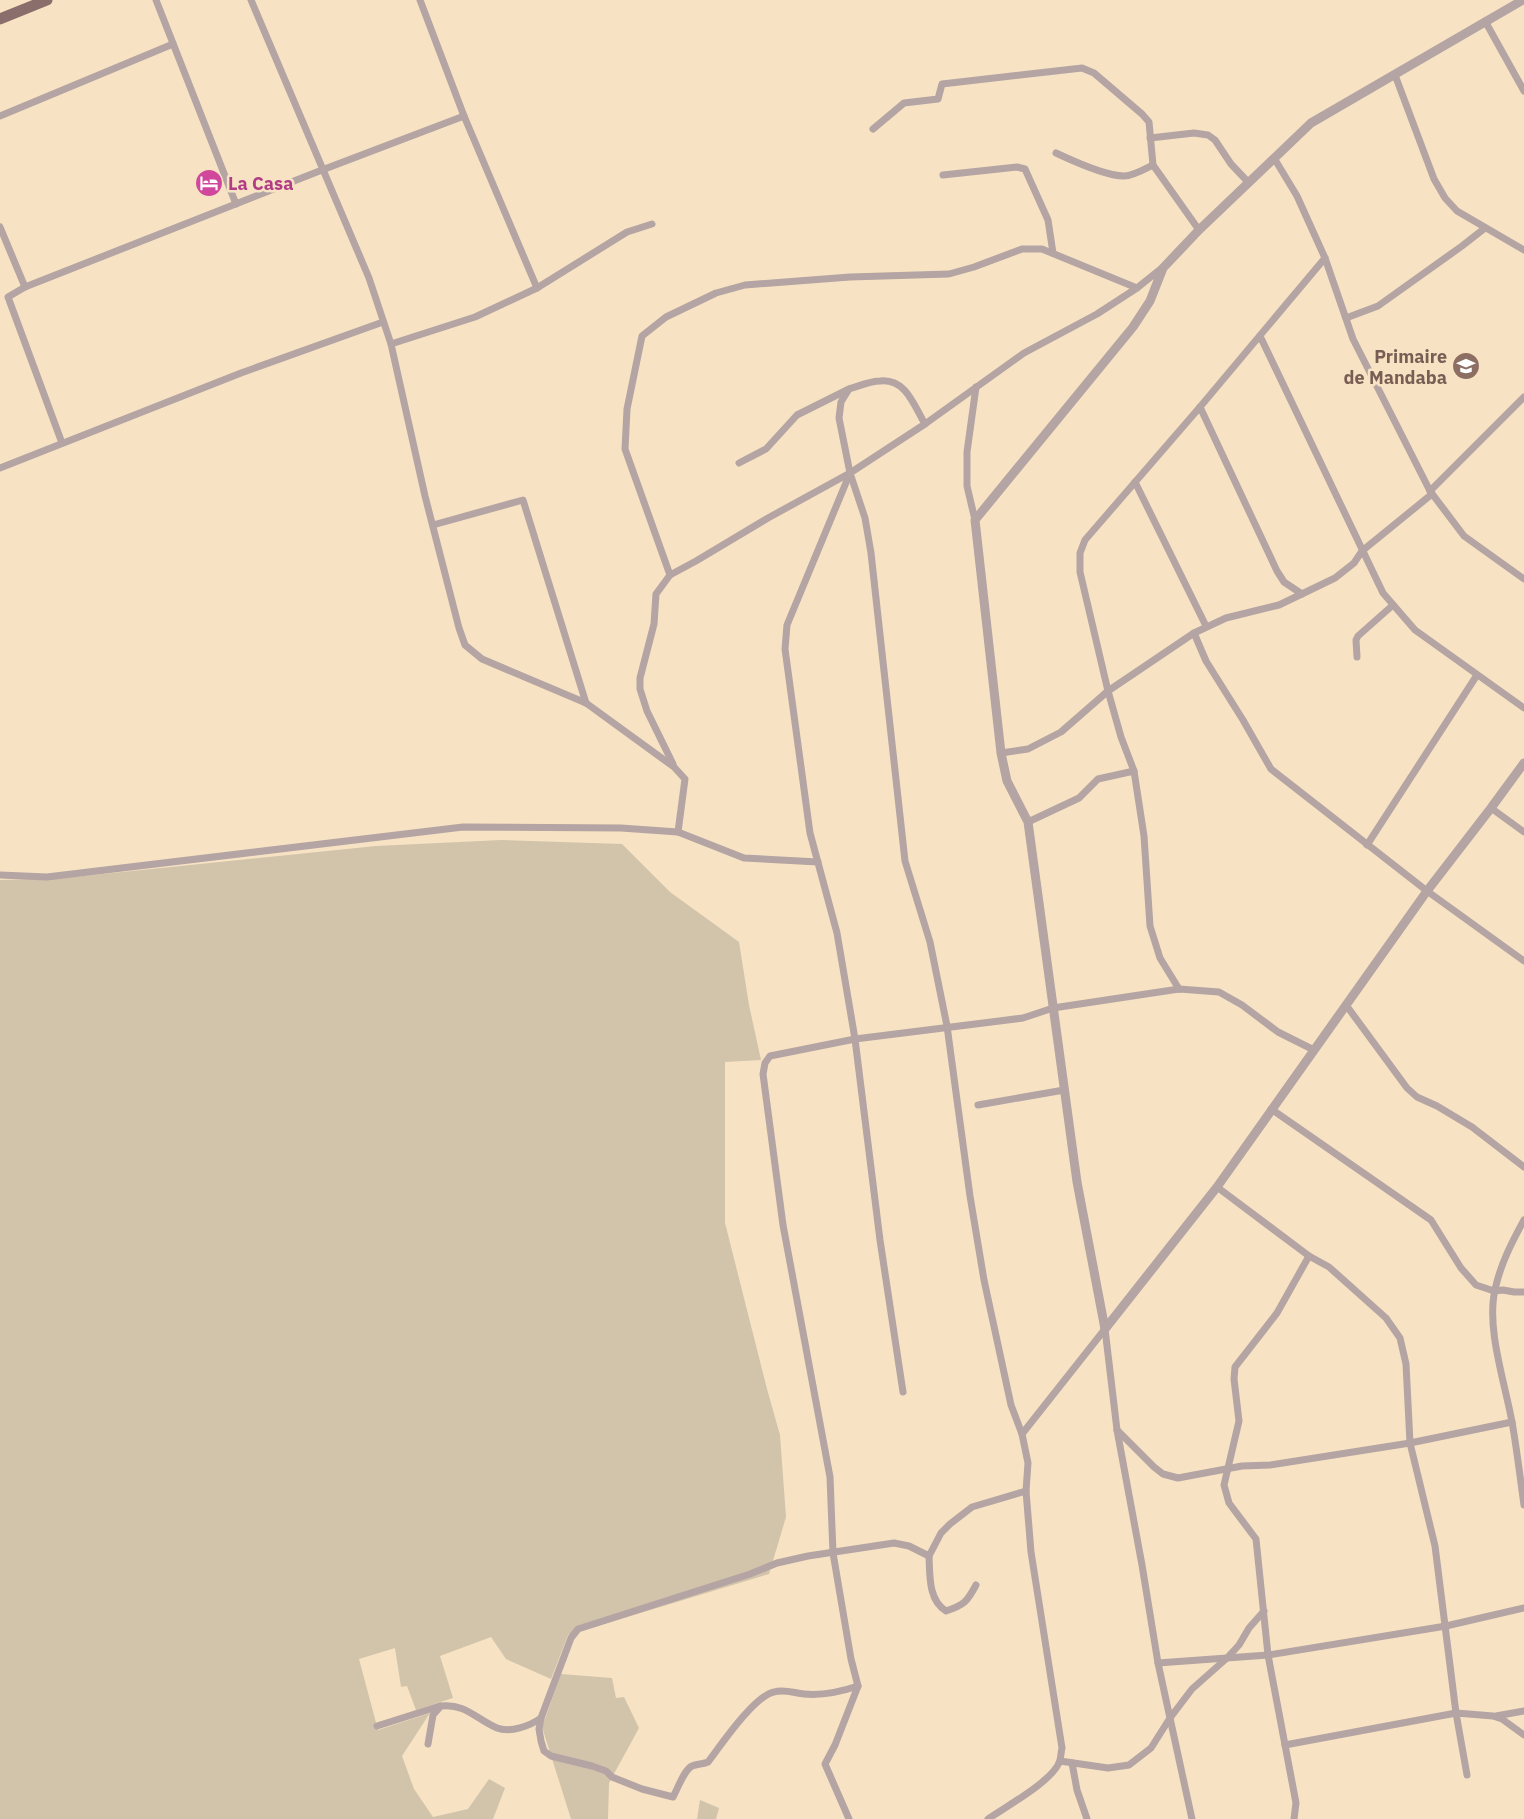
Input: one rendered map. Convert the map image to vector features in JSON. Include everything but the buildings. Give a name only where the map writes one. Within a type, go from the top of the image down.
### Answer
[{"type":"main road","points":[[0,19],[34,3],[47,0]]},
{"type":"street","points":[[156,0],[236,204]]},
{"type":"street","points":[[251,0],[369,278],[391,344],[432,525],[459,628],[466,645],[482,659],[586,703],[674,767],[686,779],[678,832]]},
{"type":"street","points":[[420,0],[464,116],[537,288]]},
{"type":"street","points":[[674,767],[647,712],[640,688],[640,678],[654,624],[656,594],[670,575],[850,473],[925,424],[1024,354],[1097,314],[1137,288],[1163,268],[1199,230],[1312,123],[1485,20],[1523,0]]},
{"type":"street","points":[[1485,20],[1524,91]]},
{"type":"street","points":[[0,116],[173,44]]},
{"type":"street","points":[[873,129],[904,103],[938,100],[942,84],[1082,68],[1094,73],[1149,122],[1153,165],[1199,230]]},
{"type":"street","points":[[1394,75],[1434,179],[1445,198],[1457,211],[1524,250]]},
{"type":"street","points":[[62,443],[8,297],[25,287],[464,116]]},
{"type":"street","points":[[1150,138],[1194,133],[1208,135],[1215,140],[1231,164],[1249,183]]},
{"type":"street","points":[[1056,153],[1077,163],[1121,176],[1153,165]]},
{"type":"street","points":[[1274,158],[1297,196],[1325,258],[1353,338],[1431,492],[1464,536],[1524,579]]},
{"type":"street","points":[[942,175],[1017,168],[1025,169],[1048,220],[1053,253]]},
{"type":"street","points":[[391,344],[475,317],[537,288],[626,232],[652,224]]},
{"type":"street","points":[[0,227],[25,287]]},
{"type":"street","points":[[1346,318],[1378,306],[1485,228]]},
{"type":"street","points":[[670,575],[626,449],[627,409],[642,336],[666,317],[716,293],[745,285],[850,277],[949,274],[1022,249],[1042,249],[1137,288]]},
{"type":"street","points":[[1179,989],[1160,958],[1150,926],[1144,836],[1134,772],[1121,737],[1108,691],[1080,572],[1080,553],[1085,540],[1325,258]]},
{"type":"street","points":[[975,520],[1133,327],[1150,301],[1163,268]]},
{"type":"street","points":[[0,468],[241,373],[383,322]]},
{"type":"street","points":[[1260,336],[1383,593],[1415,630],[1524,708]]},
{"type":"street","points":[[739,464],[766,450],[797,415],[849,389],[879,380],[898,384],[905,390],[925,424]]},
{"type":"street","points":[[976,387],[966,452],[967,486],[975,520],[1001,752],[1007,781],[1028,822],[1077,1182],[1104,1329],[1117,1430],[1158,1663],[1192,1819]]},
{"type":"street","points":[[849,389],[841,402],[839,418],[850,473],[865,518],[871,553],[905,861],[930,942],[947,1026],[970,1196],[984,1280],[1011,1405],[1022,1434],[1028,1463],[1026,1491],[1031,1552],[1062,1748],[1060,1761],[1054,1772],[1040,1784],[988,1819]]},
{"type":"street","points":[[1001,752],[1028,749],[1061,732],[1108,691],[1206,626],[1226,618],[1279,605],[1334,578],[1354,563],[1362,551],[1431,492],[1524,397]]},
{"type":"street","points":[[1200,407],[1277,570],[1284,582],[1302,594]]},
{"type":"street","points":[[850,473],[787,625],[785,649],[810,833],[837,933],[855,1039],[880,1240],[903,1392]]},
{"type":"street","points":[[1135,482],[1206,626]]},
{"type":"street","points":[[432,525],[523,500],[586,703]]},
{"type":"street","points":[[1357,657],[1356,640],[1358,636],[1393,605]]},
{"type":"street","points":[[1194,633],[1206,661],[1271,769],[1427,891],[1524,961]]},
{"type":"street","points":[[1367,845],[1477,675]]},
{"type":"street","points":[[1022,1434],[1217,1187],[1427,891],[1524,763]]},
{"type":"street","points":[[1028,822],[1079,798],[1098,779],[1134,772]]},
{"type":"street","points":[[1491,808],[1524,832]]},
{"type":"street","points":[[0,875],[48,876],[463,827],[621,828],[678,832],[744,858],[818,862]]},
{"type":"street","points":[[849,1819],[825,1764],[836,1746],[858,1686],[851,1659],[833,1553],[830,1477],[783,1225],[763,1074],[764,1063],[770,1056],[855,1039],[1023,1018],[1053,1008],[1179,989],[1219,992],[1242,1005],[1278,1032],[1314,1050]]},
{"type":"street","points":[[1346,1006],[1407,1088],[1417,1097],[1437,1106],[1472,1127],[1524,1166]]},
{"type":"street","points":[[978,1105],[1064,1090]]},
{"type":"street","points":[[1271,1109],[1431,1220],[1461,1268],[1476,1285],[1494,1291],[1524,1292]]},
{"type":"street","points":[[1217,1187],[1309,1256],[1329,1267],[1368,1300],[1386,1318],[1400,1338],[1406,1364],[1410,1443],[1435,1546],[1456,1713],[1467,1775]]},
{"type":"street","points":[[1524,1220],[1503,1262],[1494,1291],[1493,1316],[1498,1353],[1512,1422],[1524,1505]]},
{"type":"street","points":[[1294,1819],[1296,1803],[1268,1655],[1256,1539],[1229,1503],[1224,1485],[1239,1421],[1234,1379],[1235,1367],[1277,1313],[1309,1256]]},
{"type":"street","points":[[1117,1430],[1154,1468],[1163,1474],[1178,1478],[1247,1465],[1255,1467],[1410,1443],[1512,1422]]},
{"type":"street","points":[[976,1585],[968,1600],[956,1608],[946,1611],[939,1607],[933,1598],[929,1556],[941,1533],[972,1506],[1026,1491]]},
{"type":"street","points":[[858,1686],[836,1694],[805,1694],[788,1691],[773,1692],[764,1696],[740,1720],[708,1762],[692,1766],[684,1773],[673,1797],[642,1789],[612,1777],[592,1766],[551,1756],[544,1751],[541,1741],[541,1718],[571,1638],[578,1629],[750,1574],[777,1563],[808,1556],[894,1543],[909,1546],[929,1556]]},
{"type":"street","points":[[1158,1663],[1268,1655],[1446,1626],[1524,1608]]},
{"type":"street","points":[[1060,1761],[1108,1768],[1129,1765],[1151,1748],[1170,1718],[1192,1689],[1239,1645],[1249,1628],[1264,1611]]},
{"type":"street","points":[[377,1726],[441,1706],[451,1705],[466,1709],[499,1728],[531,1726],[541,1718]]},
{"type":"street","points":[[428,1744],[433,1715],[441,1706]]},
{"type":"street","points":[[1285,1745],[1456,1713],[1493,1716],[1524,1711]]},
{"type":"street","points":[[1493,1716],[1502,1719],[1524,1735]]},
{"type":"street","points":[[1072,1763],[1077,1790],[1087,1819]]},
{"type":"shaded area","points":[[501,840],[622,844],[670,892],[739,942],[749,1005],[761,1060],[725,1062],[725,1223],[780,1435],[786,1517],[769,1574],[568,1635],[551,1679],[506,1659],[491,1637],[440,1656],[453,1698],[416,1710],[407,1686],[401,1687],[395,1648],[359,1659],[378,1730],[430,1713],[402,1756],[414,1789],[433,1817],[468,1809],[489,1779],[505,1788],[493,1819],[0,1819],[0,880],[64,878],[376,846]]},
{"type":"shaded area","points":[[561,1674],[612,1678],[616,1698],[624,1697],[639,1728],[609,1783],[608,1819],[571,1819],[542,1727]]},
{"type":"shaded area","points":[[700,1800],[719,1808],[716,1819],[697,1819]]},
{"type":"place","name":"La Casa","points":[[209,183]]},
{"type":"place","name":"Primaire de Mandaba","points":[[1466,366]]}]
